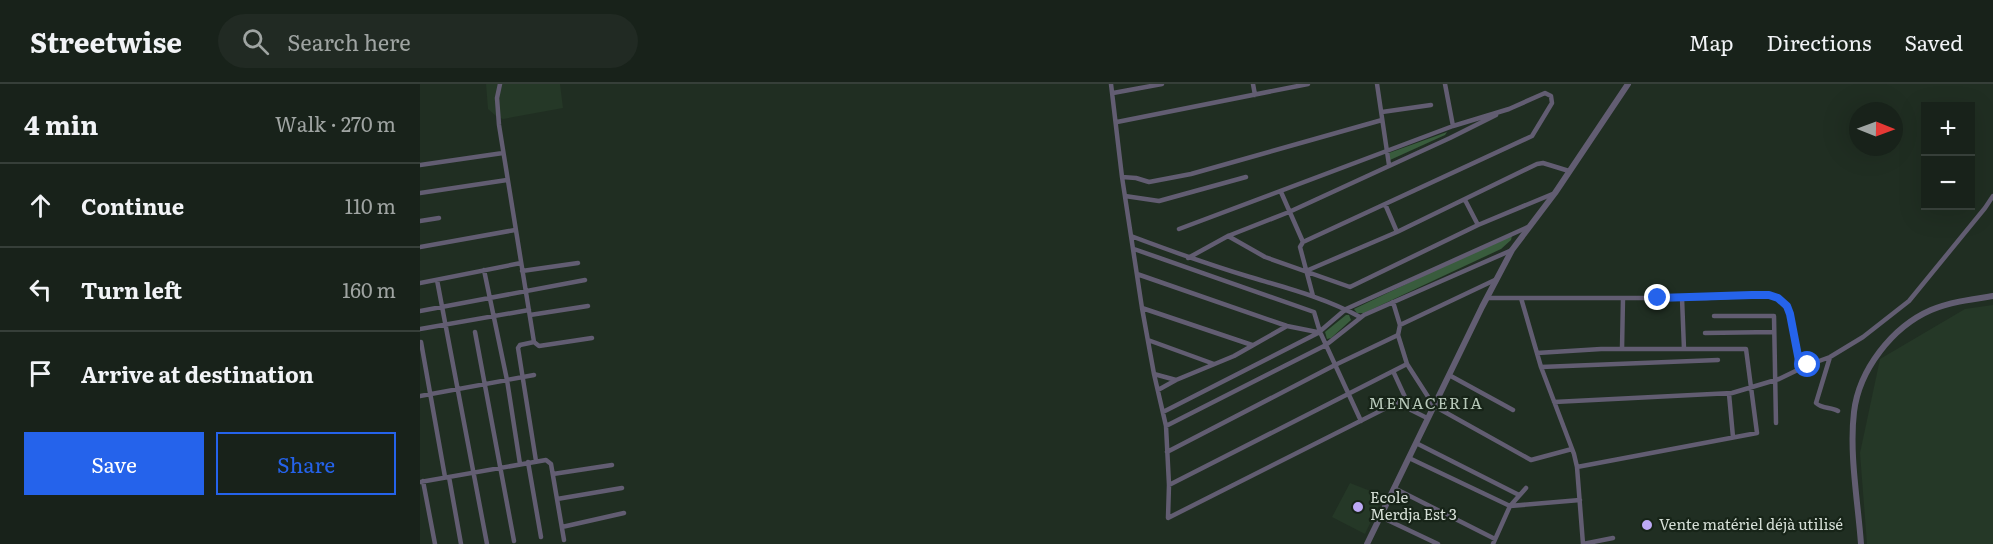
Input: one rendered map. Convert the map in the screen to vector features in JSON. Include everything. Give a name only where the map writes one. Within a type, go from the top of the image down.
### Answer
[{"type":"street","points":[[500,84],[497,98],[503,153],[534,342]]},
{"type":"street","points":[[1112,84],[1122,177],[1142,308],[1166,426],[1168,518],[1404,399]]},
{"type":"street","points":[[1113,93],[1162,84]]},
{"type":"street","points":[[1252,84],[1255,95]]},
{"type":"street","points":[[1117,122],[1308,84]]},
{"type":"street","points":[[1377,84],[1389,165]]},
{"type":"street","points":[[1445,84],[1453,126]]},
{"type":"street","points":[[1368,544],[1427,418],[1512,250],[1555,193],[1628,84]]},
{"type":"street","points":[[1188,258],[1228,236],[1289,212],[1509,109],[1545,93],[1551,96],[1552,103],[1532,136],[1303,242],[1300,247],[1313,296]]},
{"type":"street","points":[[1382,112],[1431,105]]},
{"type":"street","points":[[1179,229],[1453,126],[1509,109]]},
{"type":"street","points":[[1122,177],[1149,182],[1191,174],[1382,120]]},
{"type":"street","points":[[420,165],[503,153]]},
{"type":"street","points":[[1306,271],[1397,232],[1537,164],[1542,163],[1569,171]]},
{"type":"street","points":[[1125,196],[1159,201],[1246,177]]},
{"type":"street","points":[[420,193],[507,180]]},
{"type":"street","points":[[1281,192],[1303,242]]},
{"type":"street","points":[[1228,236],[1265,257],[1350,287],[1478,225],[1555,193]]},
{"type":"street","points":[[1554,402],[1729,394],[1774,381],[1830,357],[1863,338],[1909,301],[1993,196]]},
{"type":"street","points":[[1465,200],[1478,225]]},
{"type":"street","points":[[1385,204],[1397,232]]},
{"type":"street","points":[[420,221],[439,218]]},
{"type":"street","points":[[1163,412],[1320,332],[1346,309],[1530,226]]},
{"type":"street","points":[[420,247],[515,231]]},
{"type":"street","points":[[1131,236],[1188,258],[1313,296],[1360,317]]},
{"type":"street","points":[[1134,249],[1314,312],[1320,332],[1361,422]]},
{"type":"street","points":[[1166,426],[1326,345],[1360,317],[1512,250]]},
{"type":"street","points":[[420,283],[521,263]]},
{"type":"street","points":[[522,271],[578,263]]},
{"type":"street","points":[[484,270],[507,380],[520,464]]},
{"type":"street","points":[[1137,274],[1287,326],[1320,332]]},
{"type":"street","points":[[1400,324],[1497,279]]},
{"type":"street","points":[[438,280],[487,544]]},
{"type":"street","points":[[420,311],[585,280]]},
{"type":"street","points":[[1487,298],[1682,298],[1769,295],[1778,298],[1787,306],[1802,368]]},
{"type":"street","points":[[1861,544],[1854,458],[1855,410],[1861,386],[1875,358],[1900,329],[1930,310],[1973,298],[1993,296]]},
{"type":"street","points":[[1521,298],[1537,354],[1572,449],[1580,500],[1583,544],[1613,537]]},
{"type":"street","points":[[1622,349],[1623,298]]},
{"type":"street","points":[[1682,298],[1684,349]]},
{"type":"street","points":[[1393,302],[1400,324],[1398,334],[1407,364],[1434,406],[1531,459],[1572,449]]},
{"type":"street","points":[[420,329],[494,316],[588,306]]},
{"type":"street","points":[[1142,308],[1252,345]]},
{"type":"street","points":[[1714,316],[1774,316],[1776,423]]},
{"type":"street","points":[[1158,390],[1234,356],[1287,326]]},
{"type":"street","points":[[475,332],[514,541]]},
{"type":"street","points":[[1705,333],[1774,332]]},
{"type":"street","points":[[1167,452],[1398,334]]},
{"type":"street","points":[[536,461],[518,348],[520,345],[534,342],[539,345],[592,338]]},
{"type":"street","points":[[1148,339],[1214,364]]},
{"type":"street","points":[[421,342],[429,394],[461,544]]},
{"type":"street","points":[[1537,354],[1622,349],[1746,349],[1757,433],[1576,467]]},
{"type":"street","points":[[1830,357],[1816,403],[1819,407],[1833,408],[1838,411]]},
{"type":"street","points":[[1542,368],[1718,360]]},
{"type":"street","points":[[1169,486],[1407,364]]},
{"type":"street","points":[[1393,370],[1404,399],[1411,410],[1427,418]]},
{"type":"street","points":[[1154,374],[1176,380]]},
{"type":"street","points":[[420,396],[534,375]]},
{"type":"street","points":[[1449,375],[1513,410]]},
{"type":"street","points":[[1729,394],[1733,437]]},
{"type":"street","points":[[1416,443],[1519,495]]},
{"type":"street","points":[[1409,458],[1510,506],[1580,500]]},
{"type":"street","points":[[435,544],[422,482],[544,459],[550,462],[553,474],[564,540]]},
{"type":"street","points":[[528,462],[541,537]]},
{"type":"street","points":[[553,474],[612,465]]},
{"type":"street","points":[[557,499],[622,488]]},
{"type":"street","points":[[1394,488],[1494,541],[1510,506],[1526,488]]},
{"type":"street","points":[[562,527],[624,513]]},
{"type":"street","points":[[1381,517],[1438,544]]},
{"type":"shaded area","points":[[486,84],[560,84],[563,108],[503,119],[488,109]]},
{"type":"shaded area","points":[[1993,305],[1993,544],[1867,544],[1860,453],[1880,359],[1965,309]]},
{"type":"shaded area","name":"Ecole Merdja Est 3","points":[[1350,483],[1383,496],[1365,534],[1332,517]]},
{"type":"green space","points":[[1447,132],[1445,135],[1390,160],[1389,153]]},
{"type":"green space","points":[[1509,235],[1512,236],[1511,240],[1501,249],[1364,313],[1357,313],[1354,309]]},
{"type":"green space","points":[[1349,315],[1351,320],[1327,339],[1325,332]]},
{"type":"place","name":"Ecole Merdja Est 3","points":[[1358,507]]},
{"type":"place","name":"Vente matériel déjà utilisé","points":[[1647,525]]},
{"type":"district","name":"MENACERIA","points":[[1426,403]]},
{"type":"route","points":[[1658,298],[1769,295],[1778,298],[1787,306],[1790,314],[1797,354],[1802,368],[1808,365]]}]
